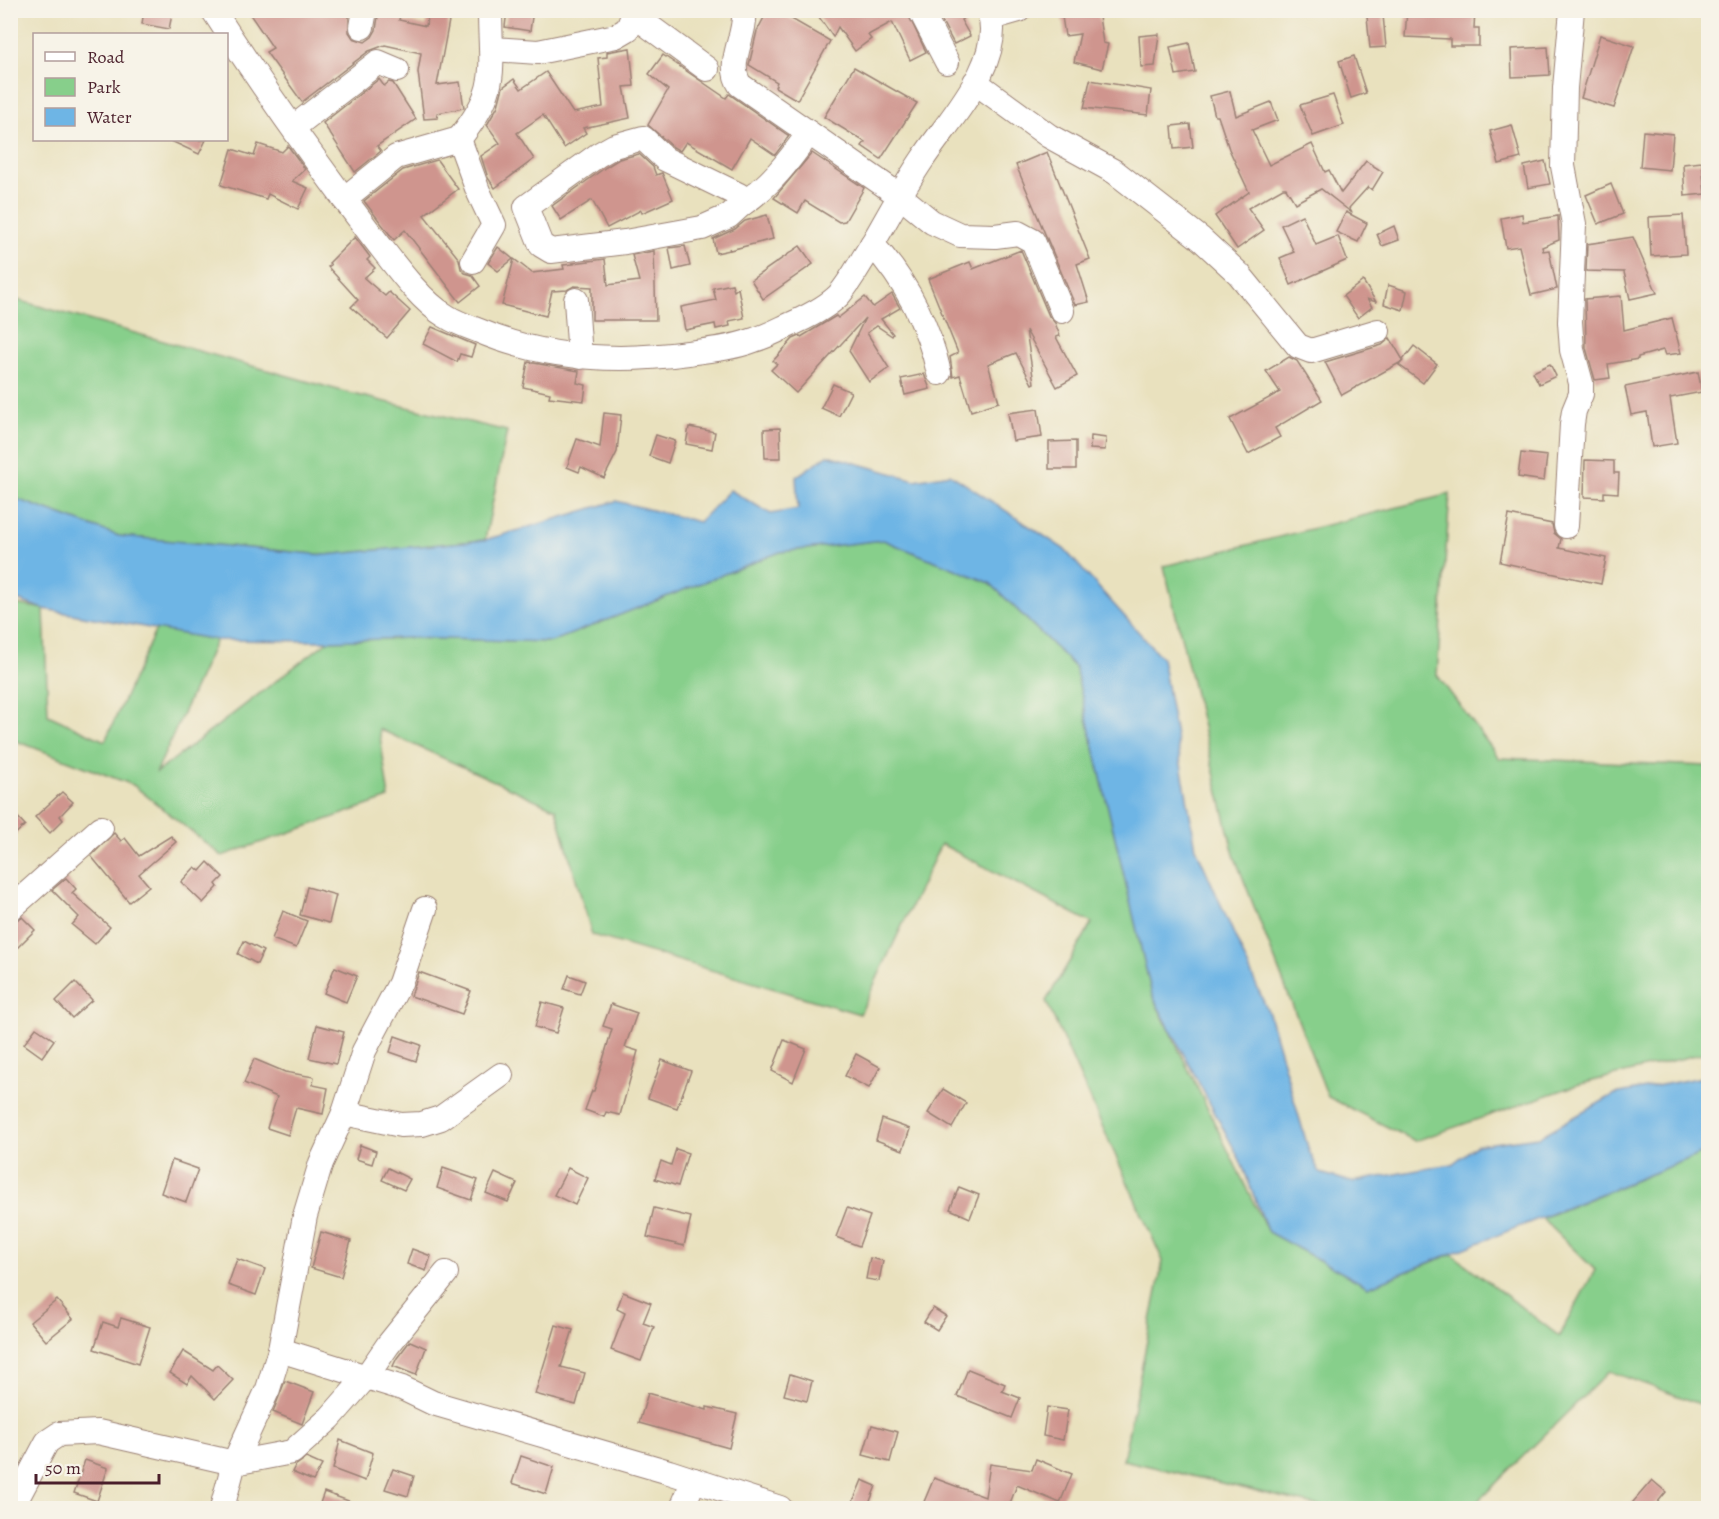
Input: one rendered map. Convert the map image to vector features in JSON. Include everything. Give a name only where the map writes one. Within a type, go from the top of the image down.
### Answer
[{"type":"street","points":[[213,10],[344,199],[396,266],[427,301],[444,316],[525,347],[580,357],[653,358],[705,351],[755,340],[815,313],[838,296],[921,162],[986,64],[990,47],[990,14],[1019,10]]},
{"type":"street","points":[[344,199],[396,157],[459,139],[474,121],[486,98],[492,75],[490,10]]},
{"type":"street","points":[[744,10],[746,22],[733,68],[735,78],[740,85],[900,196],[932,222],[960,235],[995,236],[1018,232],[1033,241],[1062,311]]},
{"type":"street","points":[[920,10],[947,63]]},
{"type":"street","points":[[1566,526],[1572,424],[1581,393],[1581,383],[1572,350],[1570,322],[1574,224],[1563,166],[1565,88],[1572,10]]},
{"type":"street","points":[[492,49],[538,51],[616,36],[628,29],[635,13],[707,69]]},
{"type":"street","points":[[294,127],[378,62],[397,70]]},
{"type":"street","points":[[975,82],[1049,136],[1115,172],[1202,239],[1239,274],[1298,346],[1311,351],[1378,331]]},
{"type":"street","points":[[526,207],[541,245],[551,250],[625,242],[702,228],[729,216],[757,195],[777,177],[809,134]]},
{"type":"street","points":[[474,261],[494,225],[526,207],[598,155],[614,147],[643,138],[665,159],[739,195],[741,205]]},
{"type":"street","points":[[459,139],[478,191],[494,225]]},
{"type":"street","points":[[872,244],[886,259],[909,293],[933,346],[939,373]]},
{"type":"street","points":[[576,300],[580,357]]},
{"type":"street","points":[[10,909],[101,828]]},
{"type":"street","points":[[222,1509],[234,1463],[268,1389],[280,1350],[305,1216],[321,1163],[344,1113],[364,1051],[400,983],[425,909]]},
{"type":"street","points":[[344,1113],[401,1125],[422,1124],[441,1118],[501,1075]]},
{"type":"street","points":[[12,1509],[47,1442],[59,1434],[98,1432],[234,1463],[292,1452],[330,1418],[366,1377],[388,1345],[446,1272]]},
{"type":"street","points":[[280,1350],[402,1388],[433,1403],[694,1480],[780,1509]]},
{"type":"street","points":[[682,1509],[694,1480]]},
{"type":"green space","points":[[10,298],[349,393],[507,431],[485,540],[325,555],[119,536],[11,497]]},
{"type":"green space","points":[[1450,494],[1437,675],[1499,758],[1708,766],[1708,1052],[1577,1085],[1415,1141],[1328,1097],[1234,855],[1164,566]]},
{"type":"green space","points":[[883,540],[990,583],[1075,667],[1152,995],[1268,1232],[1368,1287],[1452,1254],[1559,1336],[1595,1270],[1542,1218],[1708,1151],[1708,1407],[1609,1371],[1471,1508],[1328,1508],[1123,1460],[1163,1261],[1046,1001],[1092,923],[941,844],[860,1014],[592,935],[556,809],[379,729],[389,798],[222,856],[133,785],[11,739],[10,603],[44,609],[48,715],[105,741],[156,629],[216,640],[156,773],[328,641],[408,638],[551,642],[780,552]]},
{"type":"water","points":[[828,455],[915,480],[950,474],[1064,549],[1162,658],[1196,848],[1269,1014],[1309,1151],[1320,1173],[1352,1182],[1452,1164],[1477,1145],[1539,1137],[1615,1094],[1708,1076],[1708,1151],[1368,1287],[1268,1232],[1240,1160],[1152,995],[1075,667],[990,583],[883,540],[780,552],[551,642],[408,638],[328,641],[216,640],[44,609],[11,598],[11,497],[119,536],[325,555],[485,540],[616,501],[699,522],[730,490],[771,514],[798,509],[796,477]]},
{"type":"building","points":[[144,10],[173,10],[169,29],[142,24]]},
{"type":"building","points":[[247,10],[345,10],[349,17],[349,32],[353,38],[365,42],[376,30],[379,10],[401,10],[399,20],[426,26],[428,10],[451,10],[437,85],[460,82],[464,108],[437,113],[438,118],[424,119],[418,72],[421,53],[385,45],[369,51],[302,102],[266,52],[273,48]]},
{"type":"building","points":[[507,10],[533,10],[530,31],[505,27]]},
{"type":"building","points":[[768,10],[776,10],[830,41],[797,100],[775,87],[777,82],[749,65],[757,31]]},
{"type":"building","points":[[814,10],[906,10],[926,52],[910,60],[892,22],[868,35],[871,39],[855,51],[838,27],[833,37]]},
{"type":"building","points":[[936,10],[975,10],[961,20],[970,36],[954,44]]},
{"type":"building","points":[[1061,10],[1098,10],[1103,43],[1108,44],[1102,69],[1074,62],[1080,34],[1065,36]]},
{"type":"building","points":[[1407,10],[1475,10],[1474,28],[1479,28],[1479,46],[1450,46],[1450,39],[1405,37]]},
{"type":"building","points":[[1383,15],[1386,47],[1370,48],[1367,16]]},
{"type":"building","points":[[1159,34],[1155,66],[1141,67],[1139,36]]},
{"type":"building","points":[[1600,35],[1634,46],[1614,108],[1581,98]]},
{"type":"building","points":[[1189,43],[1195,72],[1176,75],[1170,47]]},
{"type":"building","points":[[1548,47],[1550,75],[1512,77],[1511,49]]},
{"type":"building","points":[[630,48],[634,86],[624,87],[630,118],[583,128],[586,133],[564,148],[543,115],[517,133],[534,159],[495,188],[488,178],[481,156],[500,143],[487,125],[498,106],[503,87],[514,79],[521,89],[546,72],[573,113],[603,107],[598,58],[607,57],[607,52]]},
{"type":"building","points":[[663,55],[726,98],[729,94],[789,136],[775,155],[750,138],[732,169],[686,142],[680,151],[648,125],[668,90],[649,74]]},
{"type":"building","points":[[1354,56],[1366,93],[1351,98],[1339,61]]},
{"type":"building","points":[[854,67],[917,103],[881,159],[862,146],[865,142],[824,117]]},
{"type":"building","points":[[379,79],[384,86],[389,82],[393,83],[416,119],[377,146],[381,151],[355,172],[323,123]]},
{"type":"building","points":[[1090,80],[1151,90],[1148,115],[1084,108]]},
{"type":"building","points":[[1230,91],[1236,116],[1271,102],[1278,120],[1252,130],[1269,165],[1312,144],[1325,172],[1329,170],[1341,193],[1366,161],[1383,172],[1372,190],[1368,187],[1349,208],[1352,213],[1321,189],[1295,203],[1286,188],[1283,188],[1248,208],[1264,230],[1237,249],[1215,216],[1249,192],[1229,149],[1218,116],[1215,116],[1210,96]]},
{"type":"building","points":[[1333,95],[1344,125],[1313,136],[1300,105]]},
{"type":"building","points":[[1190,124],[1193,147],[1174,149],[1172,126]]},
{"type":"building","points":[[1512,125],[1521,158],[1499,164],[1490,131]]},
{"type":"building","points":[[1643,131],[1673,134],[1670,170],[1640,167]]},
{"type":"building","points":[[171,141],[206,141],[199,154]]},
{"type":"building","points":[[258,144],[282,152],[288,146],[305,169],[292,181],[308,188],[298,209],[268,194],[266,199],[221,185],[232,149],[254,156]]},
{"type":"building","points":[[1047,152],[1090,259],[1077,264],[1089,302],[1075,305],[1016,165]]},
{"type":"building","points":[[812,153],[864,188],[845,221],[839,222],[805,201],[798,213],[774,198]]},
{"type":"building","points":[[639,154],[653,167],[656,175],[662,173],[673,199],[642,213],[641,210],[607,228],[592,200],[561,220],[552,206],[619,159]]},
{"type":"building","points":[[437,160],[458,189],[424,215],[459,259],[461,269],[472,275],[480,286],[460,302],[405,230],[394,240],[364,201],[403,170]]},
{"type":"building","points":[[1545,161],[1550,184],[1528,188],[1524,166]]},
{"type":"building","points":[[1702,162],[1705,194],[1685,196],[1683,164]]},
{"type":"building","points":[[1611,184],[1623,214],[1598,224],[1586,195]]},
{"type":"building","points":[[1346,212],[1367,223],[1358,242],[1336,232]]},
{"type":"building","points":[[1522,214],[1523,222],[1558,216],[1559,240],[1542,247],[1543,251],[1549,250],[1557,289],[1531,295],[1519,246],[1506,248],[1501,218]]},
{"type":"building","points":[[767,215],[773,239],[716,253],[713,239],[735,229],[745,221]]},
{"type":"building","points":[[1302,215],[1316,245],[1338,236],[1347,260],[1291,285],[1280,258],[1294,252],[1281,225]]},
{"type":"building","points":[[1683,215],[1686,254],[1651,256],[1649,217]]},
{"type":"building","points":[[1394,226],[1399,240],[1382,246],[1377,234]]},
{"type":"building","points":[[355,237],[370,257],[367,260],[375,268],[364,278],[385,296],[389,292],[410,311],[387,338],[351,307],[358,300],[328,267],[331,265],[329,263]]},
{"type":"building","points":[[1633,237],[1657,293],[1630,299],[1624,272],[1586,271],[1587,244]]},
{"type":"building","points":[[685,246],[690,266],[673,270],[669,248]]},
{"type":"building","points":[[800,246],[813,264],[763,299],[751,280]]},
{"type":"building","points":[[498,247],[513,259],[498,271],[488,263]]},
{"type":"building","points":[[1021,250],[1049,316],[1055,323],[1060,336],[1056,337],[1077,376],[1057,387],[1026,330],[1034,383],[1032,384],[1016,353],[988,364],[999,402],[971,411],[960,375],[953,377],[950,357],[958,353],[928,279],[970,262],[973,269]]},
{"type":"building","points":[[654,251],[656,320],[592,320],[592,287],[574,286],[567,290],[552,291],[546,316],[502,305],[514,259],[532,273],[564,269],[563,265],[573,263],[605,259],[608,285],[639,281],[632,255]]},
{"type":"building","points":[[1363,281],[1376,302],[1367,299],[1372,307],[1358,318],[1343,296]]},
{"type":"building","points":[[732,284],[734,291],[738,288],[744,318],[729,321],[730,326],[716,329],[715,324],[685,330],[681,307],[716,300],[713,288]]},
{"type":"building","points":[[1388,285],[1407,291],[1403,310],[1384,304]]},
{"type":"building","points":[[892,294],[900,308],[881,319],[893,334],[892,336],[877,326],[867,333],[889,368],[869,382],[849,351],[865,318],[796,393],[771,370],[777,364],[773,361],[793,339],[801,337],[836,316],[838,318],[865,297],[873,307]]},
{"type":"building","points":[[1621,296],[1624,330],[1672,318],[1681,353],[1665,355],[1663,350],[1638,357],[1638,359],[1608,364],[1610,378],[1595,380],[1586,348],[1585,299]]},
{"type":"building","points":[[432,327],[475,345],[471,357],[460,354],[457,362],[423,344]]},
{"type":"building","points":[[1390,338],[1403,360],[1414,346],[1437,364],[1423,383],[1399,365],[1403,361],[1342,395],[1325,362],[1382,345]]},
{"type":"building","points":[[1289,357],[1297,361],[1322,400],[1275,428],[1280,437],[1248,454],[1230,419],[1280,392],[1266,371]]},
{"type":"building","points":[[528,362],[579,371],[577,383],[586,385],[584,401],[549,397],[550,393],[523,387]]},
{"type":"building","points":[[1550,364],[1556,376],[1539,384],[1533,372]]},
{"type":"building","points":[[1698,372],[1702,392],[1670,398],[1677,443],[1652,447],[1647,412],[1631,415],[1625,387]]},
{"type":"building","points":[[924,374],[930,389],[905,395],[901,379]]},
{"type":"building","points":[[833,384],[851,392],[839,416],[821,408]]},
{"type":"building","points":[[1038,409],[1042,437],[1013,441],[1008,413]]},
{"type":"building","points":[[604,413],[621,415],[617,452],[604,478],[581,467],[579,472],[567,467],[577,439],[600,447]]},
{"type":"building","points":[[689,427],[715,432],[712,449],[686,444]]},
{"type":"building","points":[[780,428],[781,458],[765,458],[764,429]]},
{"type":"building","points":[[656,435],[675,441],[668,463],[649,456]]},
{"type":"building","points":[[1091,436],[1106,438],[1105,450],[1090,449]]},
{"type":"building","points":[[1076,441],[1076,469],[1049,469],[1049,442]]},
{"type":"building","points":[[1521,453],[1547,456],[1544,481],[1518,477]]},
{"type":"building","points":[[1585,460],[1614,461],[1614,473],[1619,473],[1618,493],[1604,492],[1604,498],[1584,497]]},
{"type":"building","points":[[1509,515],[1552,524],[1554,533],[1561,539],[1559,548],[1606,558],[1601,584],[1500,562]]},
{"type":"building","points":[[62,792],[73,802],[60,816],[63,820],[50,833],[35,817]]},
{"type":"building","points":[[10,809],[25,825],[10,839]]},
{"type":"building","points":[[114,833],[121,841],[125,838],[139,856],[171,836],[176,842],[139,874],[149,886],[129,902],[91,856]]},
{"type":"building","points":[[208,862],[223,877],[216,884],[218,887],[203,903],[181,882],[195,867],[200,871]]},
{"type":"building","points":[[66,878],[76,889],[72,893],[110,927],[95,944],[72,925],[79,917],[52,890]]},
{"type":"building","points":[[307,887],[336,895],[329,923],[300,915]]},
{"type":"building","points":[[283,911],[307,921],[296,948],[272,939]]},
{"type":"building","points":[[22,917],[35,930],[10,955],[10,923]]},
{"type":"building","points":[[244,941],[263,951],[257,964],[238,954]]},
{"type":"building","points":[[335,967],[357,976],[346,1002],[324,993]]},
{"type":"building","points":[[419,972],[471,991],[462,1014],[411,996]]},
{"type":"building","points":[[569,975],[585,981],[580,994],[564,989]]},
{"type":"building","points":[[75,982],[92,1000],[72,1018],[56,1001]]},
{"type":"building","points":[[542,1002],[564,1008],[556,1033],[535,1027]]},
{"type":"building","points":[[611,1004],[637,1013],[625,1047],[638,1051],[620,1115],[606,1112],[604,1117],[585,1110],[592,1091],[594,1091],[612,1029],[603,1026]]},
{"type":"building","points":[[317,1025],[344,1032],[336,1064],[309,1058]]},
{"type":"building","points":[[36,1028],[54,1040],[42,1057],[24,1044]]},
{"type":"building","points":[[395,1036],[421,1045],[416,1061],[390,1052]]},
{"type":"building","points":[[784,1040],[806,1049],[793,1082],[772,1071]]},
{"type":"building","points":[[856,1054],[880,1067],[869,1088],[845,1076]]},
{"type":"building","points":[[254,1059],[285,1072],[314,1077],[313,1085],[328,1088],[323,1114],[296,1108],[288,1135],[267,1128],[277,1097],[244,1083]]},
{"type":"building","points":[[662,1060],[691,1071],[677,1108],[648,1098]]},
{"type":"building","points":[[943,1089],[966,1103],[952,1128],[928,1113]]},
{"type":"building","points":[[882,1119],[910,1129],[903,1150],[876,1140]]},
{"type":"building","points":[[360,1145],[376,1151],[372,1164],[356,1159]]},
{"type":"building","points":[[676,1149],[688,1153],[678,1186],[655,1179],[661,1161],[671,1165]]},
{"type":"building","points":[[172,1160],[198,1169],[186,1202],[161,1193]]},
{"type":"building","points":[[388,1168],[410,1179],[404,1190],[382,1180]]},
{"type":"building","points":[[443,1168],[478,1180],[471,1200],[437,1188]]},
{"type":"building","points":[[568,1168],[588,1178],[575,1205],[554,1195]]},
{"type":"building","points":[[495,1173],[517,1183],[508,1202],[486,1193]]},
{"type":"building","points":[[959,1187],[979,1195],[970,1218],[950,1209]]},
{"type":"building","points":[[654,1208],[691,1217],[684,1246],[647,1237]]},
{"type":"building","points":[[847,1208],[870,1216],[859,1246],[836,1237]]},
{"type":"building","points":[[321,1232],[351,1241],[341,1277],[311,1268]]},
{"type":"building","points":[[412,1249],[431,1256],[426,1271],[407,1264]]},
{"type":"building","points":[[870,1258],[883,1261],[879,1281],[866,1279]]},
{"type":"building","points":[[237,1259],[265,1269],[256,1295],[228,1285]]},
{"type":"building","points":[[623,1292],[651,1303],[643,1323],[654,1327],[641,1361],[611,1350],[625,1313],[617,1309]]},
{"type":"building","points":[[57,1300],[73,1319],[46,1341],[30,1322]]},
{"type":"building","points":[[933,1308],[946,1316],[937,1330],[924,1322]]},
{"type":"building","points":[[121,1318],[150,1327],[138,1364],[94,1349],[103,1322],[118,1327]]},
{"type":"building","points":[[556,1325],[573,1330],[561,1367],[585,1373],[576,1405],[535,1394]]},
{"type":"building","points":[[410,1341],[426,1348],[416,1375],[393,1366]]},
{"type":"building","points":[[183,1351],[213,1370],[217,1365],[233,1380],[215,1399],[192,1376],[187,1384],[170,1373]]},
{"type":"building","points":[[968,1369],[1005,1384],[1002,1391],[1020,1398],[1012,1418],[957,1396]]},
{"type":"building","points":[[790,1374],[812,1381],[807,1401],[784,1395]]},
{"type":"building","points":[[285,1381],[314,1392],[302,1424],[273,1412]]},
{"type":"building","points":[[648,1393],[707,1410],[707,1407],[737,1414],[729,1448],[639,1423]]},
{"type":"building","points":[[1047,1407],[1068,1410],[1063,1440],[1043,1436]]},
{"type":"building","points":[[872,1425],[898,1432],[890,1462],[863,1455]]},
{"type":"building","points":[[340,1440],[373,1453],[365,1481],[333,1469]]},
{"type":"building","points":[[521,1456],[554,1467],[546,1494],[512,1483]]},
{"type":"building","points":[[306,1458],[322,1465],[313,1481],[292,1472],[295,1466]]},
{"type":"building","points":[[1036,1459],[1072,1474],[1060,1503],[1017,1485],[1009,1506],[1012,1509],[921,1509],[934,1478],[985,1497],[990,1464],[1032,1470]]},
{"type":"building","points":[[85,1460],[108,1468],[97,1501],[74,1493]]},
{"type":"building","points":[[393,1469],[414,1476],[408,1496],[385,1489]]},
{"type":"building","points":[[862,1480],[876,1486],[867,1509],[850,1509]]},
{"type":"building","points":[[1652,1480],[1666,1492],[1652,1509],[1627,1509]]},
{"type":"building","points":[[324,1492],[365,1507],[365,1509],[318,1509]]}]
